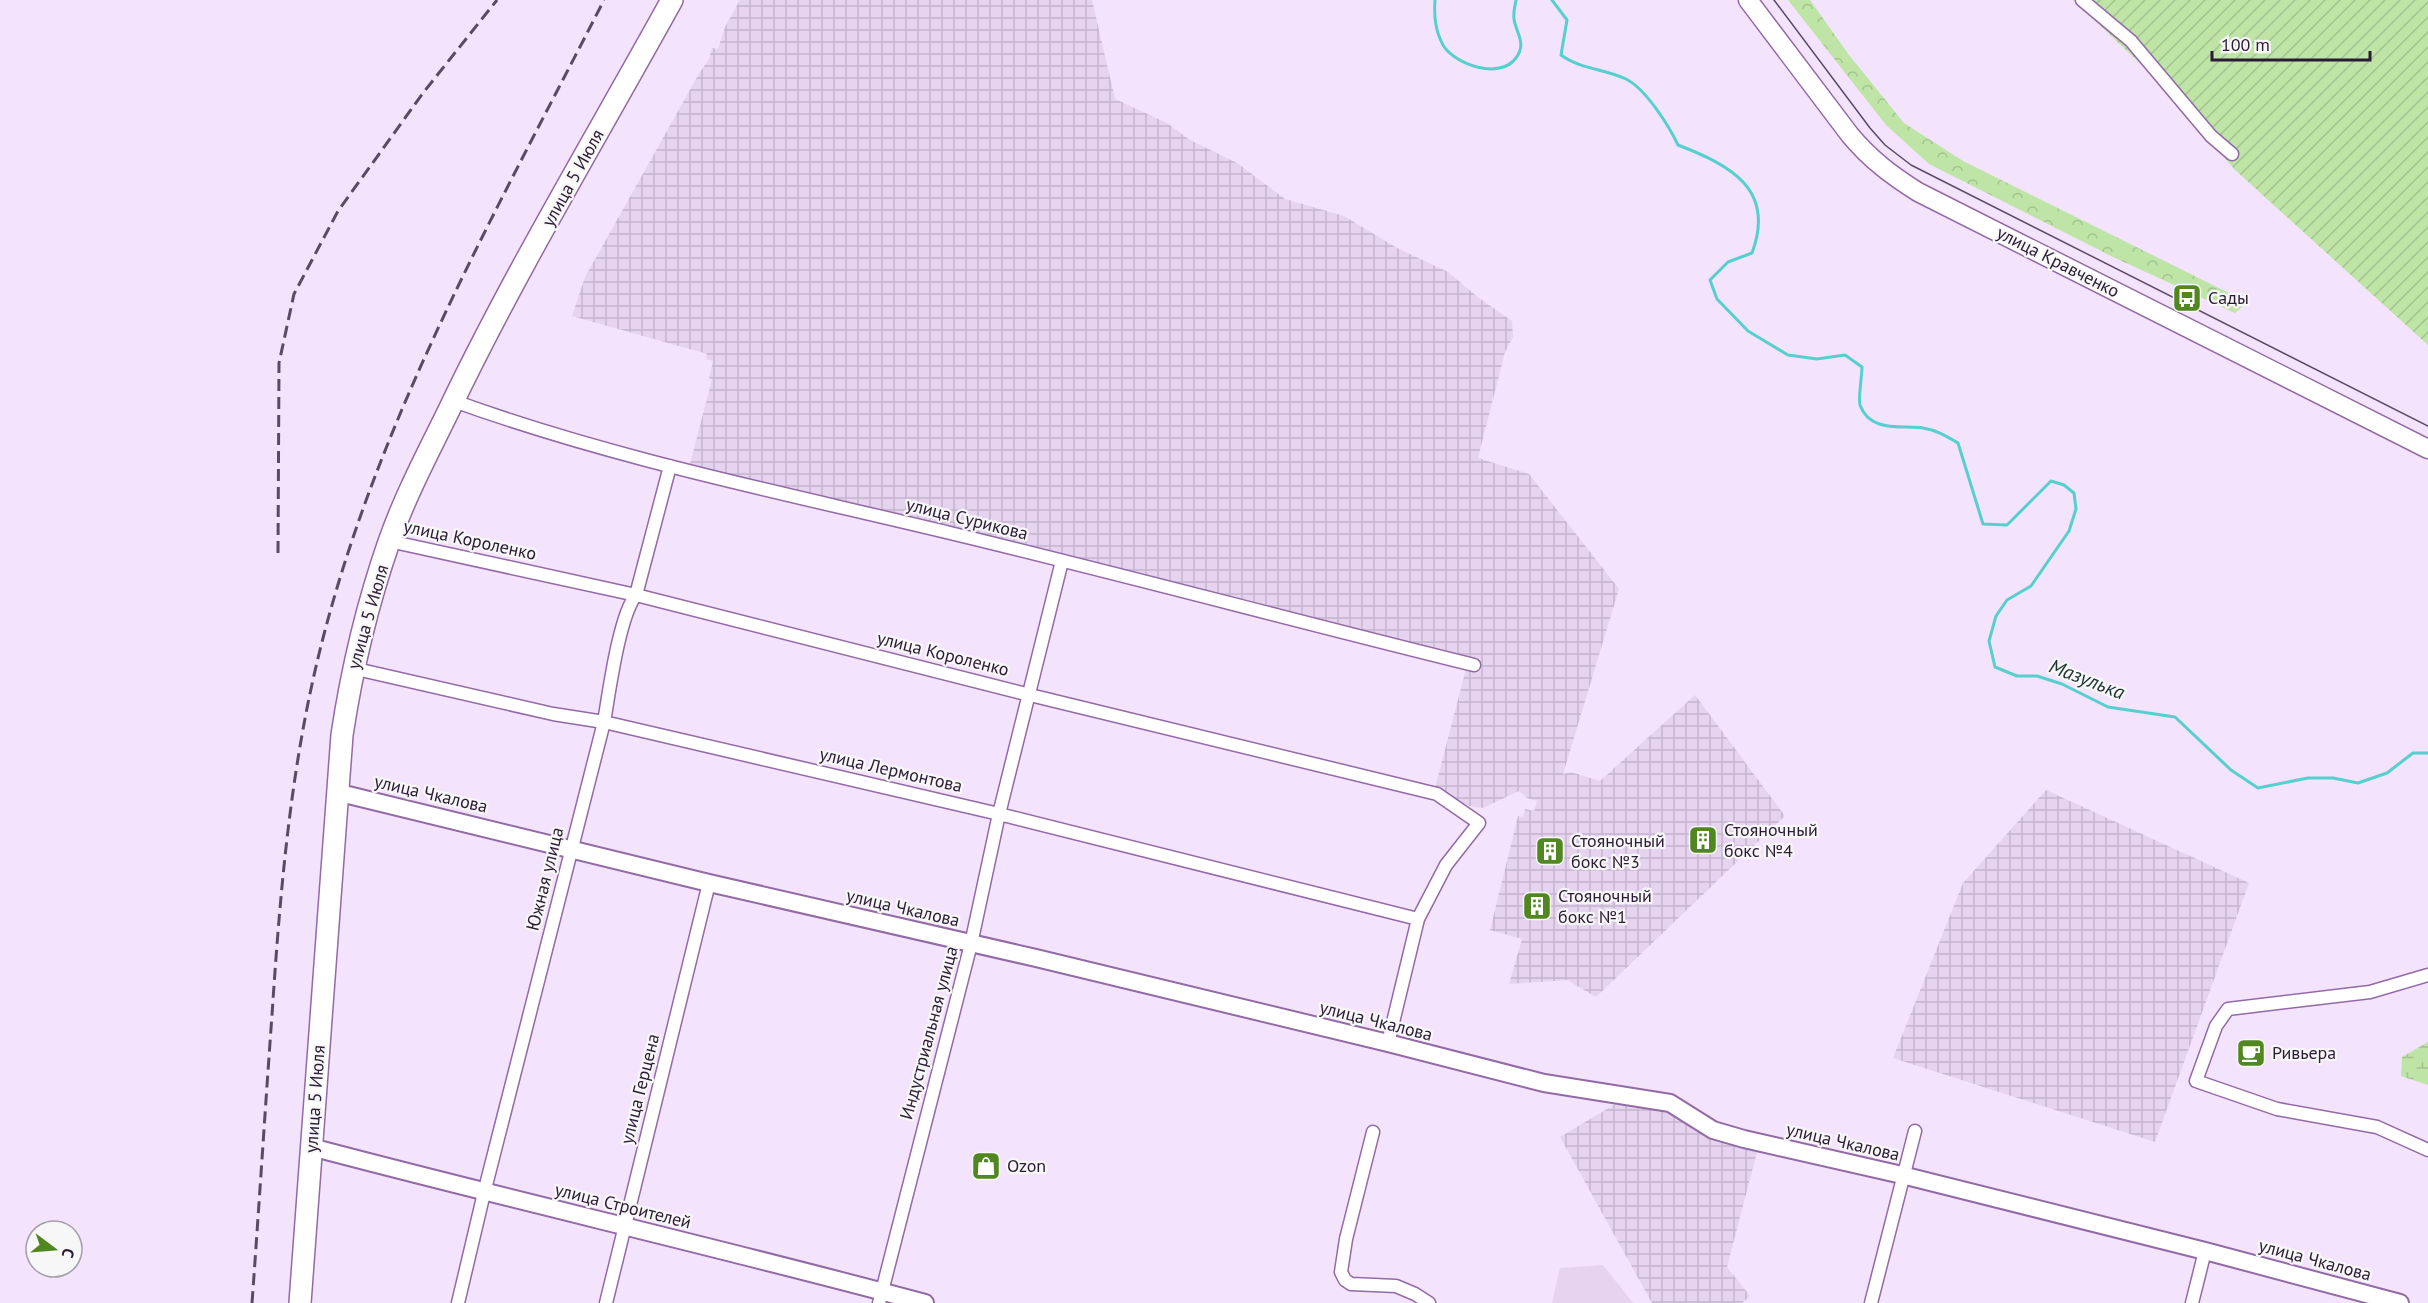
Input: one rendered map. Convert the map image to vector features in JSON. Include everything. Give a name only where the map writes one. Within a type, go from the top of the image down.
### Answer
[{"type":"highway","name":"улица 5 Июля","points":[[300,1303],[336,792],[352,668],[368,609],[389,541],[407,497],[490,326],[672,0]]},
{"type":"main road","name":"улица Кравченко","points":[[1748,0],[1850,135],[1868,156],[1891,175],[1918,192],[2428,449]]},
{"type":"street","points":[[2082,0],[2131,41],[2211,136],[2232,154]]},
{"type":"street","name":"улица Сурикова","points":[[453,401],[495,416],[669,466],[1062,561],[1474,665]]},
{"type":"street","name":"Южная улица","points":[[458,1303],[604,722],[619,644],[630,603],[636,595],[669,466]]},
{"type":"street","name":"улица Короленко","points":[[389,541],[636,595],[1030,695],[1437,794],[1479,823],[1446,865],[1418,920]]},
{"type":"street","name":"Индустриальная улица","points":[[881,1297],[971,944],[999,814],[1062,561]]},
{"type":"street","name":"улица Лермонтова","points":[[352,668],[553,714],[604,722],[999,814],[1418,920]]},
{"type":"street","name":"улица Чкалова","points":[[336,792],[709,883],[1388,1043],[1544,1083],[1670,1103],[1713,1130],[2205,1251],[2400,1303]]},
{"type":"street","name":"улица Герцена","points":[[606,1303],[709,883]]},
{"type":"street","points":[[1388,1043],[1418,920]]},
{"type":"street","points":[[2428,975],[2370,992],[2228,1009],[2216,1026],[2196,1081],[2277,1109],[2377,1127],[2428,1150]]},
{"type":"street","points":[[1870,1303],[1915,1131]]},
{"type":"street","points":[[1373,1132],[1346,1239],[1341,1272],[1345,1280],[1351,1284],[1395,1287],[1415,1294],[1429,1303]]},
{"type":"street","name":"улица Строителей","points":[[311,1147],[484,1193],[625,1226],[881,1297],[925,1303]]},
{"type":"street","points":[[2192,1303],[2205,1251]]},
{"type":"shaded area","points":[[740,0],[1092,0],[1115,99],[1167,123],[1190,140],[1237,163],[1285,199],[1344,216],[1397,248],[1448,272],[1512,321],[1513,337],[1505,352],[1478,458],[1529,474],[1619,589],[1563,774],[1571,772],[1600,781],[1695,695],[1785,816],[1596,997],[1567,980],[1509,984],[1522,939],[1490,930],[1518,816],[1523,817],[1525,809],[1534,811],[1537,801],[1527,798],[1519,791],[1483,808],[1469,806],[1435,788],[1468,661],[690,464],[712,379],[709,378],[713,361],[706,359],[707,354],[572,316],[585,277],[709,59],[712,48],[718,49],[725,27]]},
{"type":"shaded area","points":[[2046,790],[2249,883],[2155,1142],[1893,1058],[1963,883]]},
{"type":"shaded area","points":[[1622,1100],[1681,1114],[1701,1132],[1757,1152],[1727,1267],[1750,1296],[1742,1303],[1652,1303],[1560,1137]]},
{"type":"shaded area","points":[[1603,1265],[1633,1303],[1552,1303],[1560,1268]]},
{"type":"green space","points":[[1788,0],[1810,0],[1849,55],[1904,123],[1963,161],[2237,297],[2242,307],[2235,313],[2113,257],[1929,164],[1886,125]]},
{"type":"green space","points":[[2073,0],[2428,0],[2428,345],[2234,169],[2163,85]]},
{"type":"green space","points":[[2428,1042],[2428,1085],[2401,1076],[2402,1057]]},
{"type":"waterway","name":"Мазулька","points":[[1435,0],[1436,23],[1443,45],[1457,59],[1489,69],[1509,65],[1521,48],[1514,17],[1516,0]]},
{"type":"waterway","name":"Мазулька","points":[[1552,0],[1567,20],[1561,55],[1568,60],[1618,76],[1634,84],[1656,109],[1678,145],[1715,161],[1731,171],[1744,182],[1753,196],[1758,212],[1758,231],[1752,253],[1728,262],[1710,280],[1717,299],[1748,331],[1788,355],[1817,359],[1845,355],[1862,367],[1860,405],[1871,420],[1887,426],[1928,429],[1958,443],[1983,524],[2007,525],[2051,481],[2064,485],[2074,493],[2076,509],[2069,531],[2031,586],[2007,600],[1996,616],[1989,641],[1995,667],[2017,676],[2037,676],[2062,684],[2108,707],[2175,717],[2231,770],[2258,788],[2308,778],[2333,778],[2358,783],[2387,773],[2413,753],[2428,753]]},
{"type":"tram line","points":[[1774,0],[1870,128],[1885,145],[1911,165],[2428,426]]},
{"type":"railway","points":[[278,553],[279,363],[294,294],[338,211],[423,93],[497,0]]},
{"type":"railway","points":[[252,1303],[283,879],[293,788],[319,654],[343,568],[372,483],[406,401],[481,239],[604,0]]},
{"type":"place","name":"Сады","points":[[2187,298]]},
{"type":"place","name":"Стояночный бокс №4","points":[[1703,840]]},
{"type":"place","name":"Стояночный бокс №3","points":[[1550,851]]},
{"type":"place","name":"Стояночный бокс №1","points":[[1537,906]]},
{"type":"place","name":"Ривьера","points":[[2251,1053]]},
{"type":"place","name":"Ozon","points":[[986,1166]]}]
